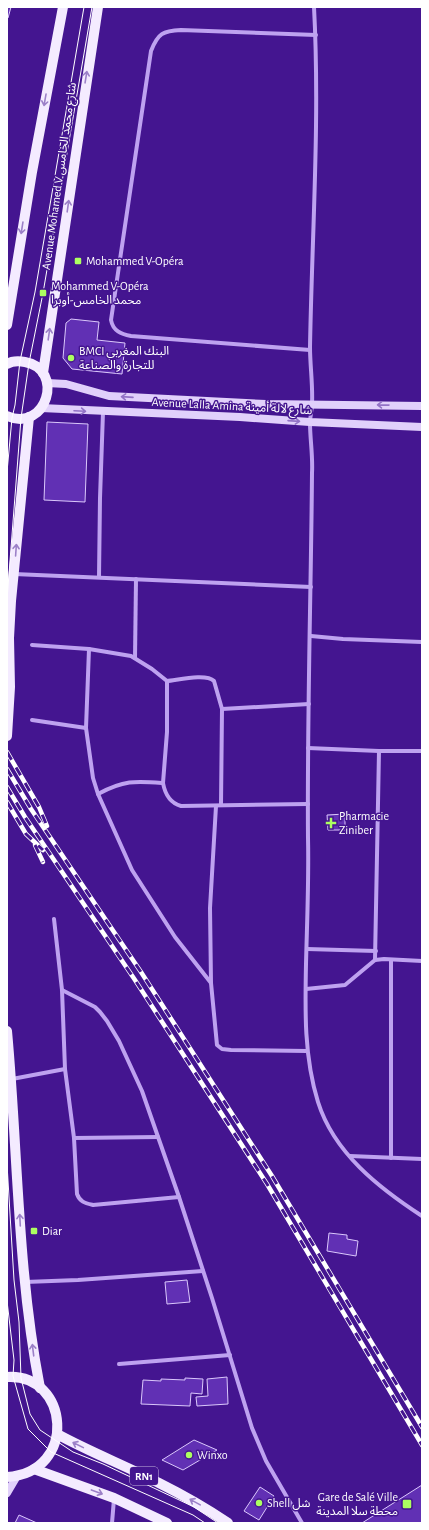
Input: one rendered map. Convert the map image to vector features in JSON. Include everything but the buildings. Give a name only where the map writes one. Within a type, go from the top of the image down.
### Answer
[{"type":"main road","name":"Avenue Mohamed V شارع محمد الخامس","points":[[7,325],[32,172],[62,7]]},
{"type":"main road","name":"Avenue Mohamed V شارع محمد الخامس","points":[[43,373],[98,7]]},
{"type":"main road","points":[[7,364],[20,361],[37,367],[43,373],[47,383],[48,392],[46,400],[41,408],[29,417],[21,418],[7,416]]},
{"type":"main road","points":[[7,736],[10,687],[9,638],[29,417]]},
{"type":"main road","points":[[7,1030],[12,1079],[22,1262],[40,1388]]},
{"type":"main road","points":[[7,1377],[20,1378],[31,1382],[40,1388],[50,1400],[58,1424],[57,1434],[51,1452],[44,1462],[34,1469],[18,1476],[7,1477]]},
{"type":"main road","name":"RN1","points":[[57,1434],[159,1482],[228,1523]]},
{"type":"main road","points":[[34,1469],[114,1498],[167,1523]]},
{"type":"street","points":[[314,7],[316,35],[316,123],[310,350],[312,404],[310,422],[312,467],[311,636],[308,748],[306,989],[307,1051],[312,1080],[319,1106],[338,1142],[349,1156],[389,1194],[422,1216]]},
{"type":"street","points":[[310,350],[131,336],[122,334],[114,329],[111,320],[151,51],[155,40],[164,32],[181,30],[316,35]]},
{"type":"street","name":"Avenue Lalla Amina شارع لالة أمينة","points":[[47,383],[66,384],[109,396],[211,402],[422,406]]},
{"type":"street","name":"Avenue Lalla Amina شارع لالة أمينة","points":[[41,408],[422,427]]},
{"type":"street","points":[[99,577],[103,412]]},
{"type":"street","points":[[14,574],[311,587]]},
{"type":"street","points":[[135,658],[136,579]]},
{"type":"street","points":[[311,636],[422,642]]},
{"type":"street","points":[[32,645],[89,649],[135,658],[152,669],[167,682],[167,732],[163,783],[165,791],[174,804],[188,807],[308,804]]},
{"type":"street","points":[[89,649],[86,728],[93,778],[98,794],[132,870],[175,937],[211,983]]},
{"type":"street","points":[[167,682],[184,678],[205,677],[211,679],[215,684],[222,710],[218,806],[210,908],[211,983],[216,1039],[220,1048],[231,1050],[307,1051]]},
{"type":"street","points":[[222,710],[309,704]]},
{"type":"street","points":[[32,720],[86,728]]},
{"type":"street","points":[[308,748],[422,751]]},
{"type":"street","points":[[375,960],[379,751]]},
{"type":"street","points":[[98,794],[126,782],[134,781],[163,783]]},
{"type":"street","points":[[54,919],[62,990],[65,1069],[74,1138],[77,1194],[84,1203],[93,1205],[179,1197]]},
{"type":"street","points":[[307,949],[376,951]]},
{"type":"street","points":[[306,989],[346,985],[375,960],[422,960]]},
{"type":"street","points":[[391,960],[391,1158]]},
{"type":"street","points":[[62,990],[95,1007],[100,1012],[119,1041],[142,1091],[179,1197],[252,1428],[266,1461],[302,1523]]},
{"type":"street","points":[[12,1079],[65,1069]]},
{"type":"street","points":[[74,1138],[158,1137]]},
{"type":"street","points":[[349,1156],[422,1159]]},
{"type":"street","points":[[25,1282],[78,1280],[203,1271]]},
{"type":"street","points":[[119,1364],[230,1355]]},
{"type":"street","points":[[7,1492],[18,1476]]},
{"type":"street","points":[[112,1523],[114,1498]]},
{"type":"tram line","points":[[7,472],[12,418],[20,361],[35,292],[84,7]]},
{"type":"tram line","points":[[7,600],[21,418],[29,363],[43,293],[92,7]]},
{"type":"tram line","points":[[7,1164],[14,1280],[19,1322],[21,1378],[30,1414],[40,1430],[73,1452],[103,1464],[194,1507],[218,1523]]},
{"type":"tram line","points":[[7,1301],[14,1360],[13,1376],[28,1429],[51,1452],[193,1515],[205,1523]]},
{"type":"railway","points":[[7,752],[39,807],[47,826]]},
{"type":"railway","points":[[7,769],[31,809],[141,972],[272,1176],[422,1427]]},
{"type":"railway","points":[[7,787],[25,817],[135,980],[267,1184],[422,1445]]},
{"type":"railway","points":[[7,802],[26,834],[43,850]]},
{"type":"railway","points":[[35,845],[43,862]]},
{"type":"place","name":"Mohammed V-Opéra","points":[[78,261]]},
{"type":"place","name":"Mohammed V-Opéra محمد الخامس-أوبرا","points":[[43,293]]},
{"type":"place","name":"BMCI البنك المغربي للتجارة والصناعة","points":[[71,358]]},
{"type":"place","name":"Pharmacie Ziniber","points":[[331,823]]},
{"type":"place","name":"Diar","points":[[34,1231]]},
{"type":"place","name":"Winxo","points":[[189,1455]]},
{"type":"place","name":"Shell شل","points":[[259,1503]]},
{"type":"place","name":"Gare de Salé Ville محطة سلا المدينة","points":[[407,1504]]}]
